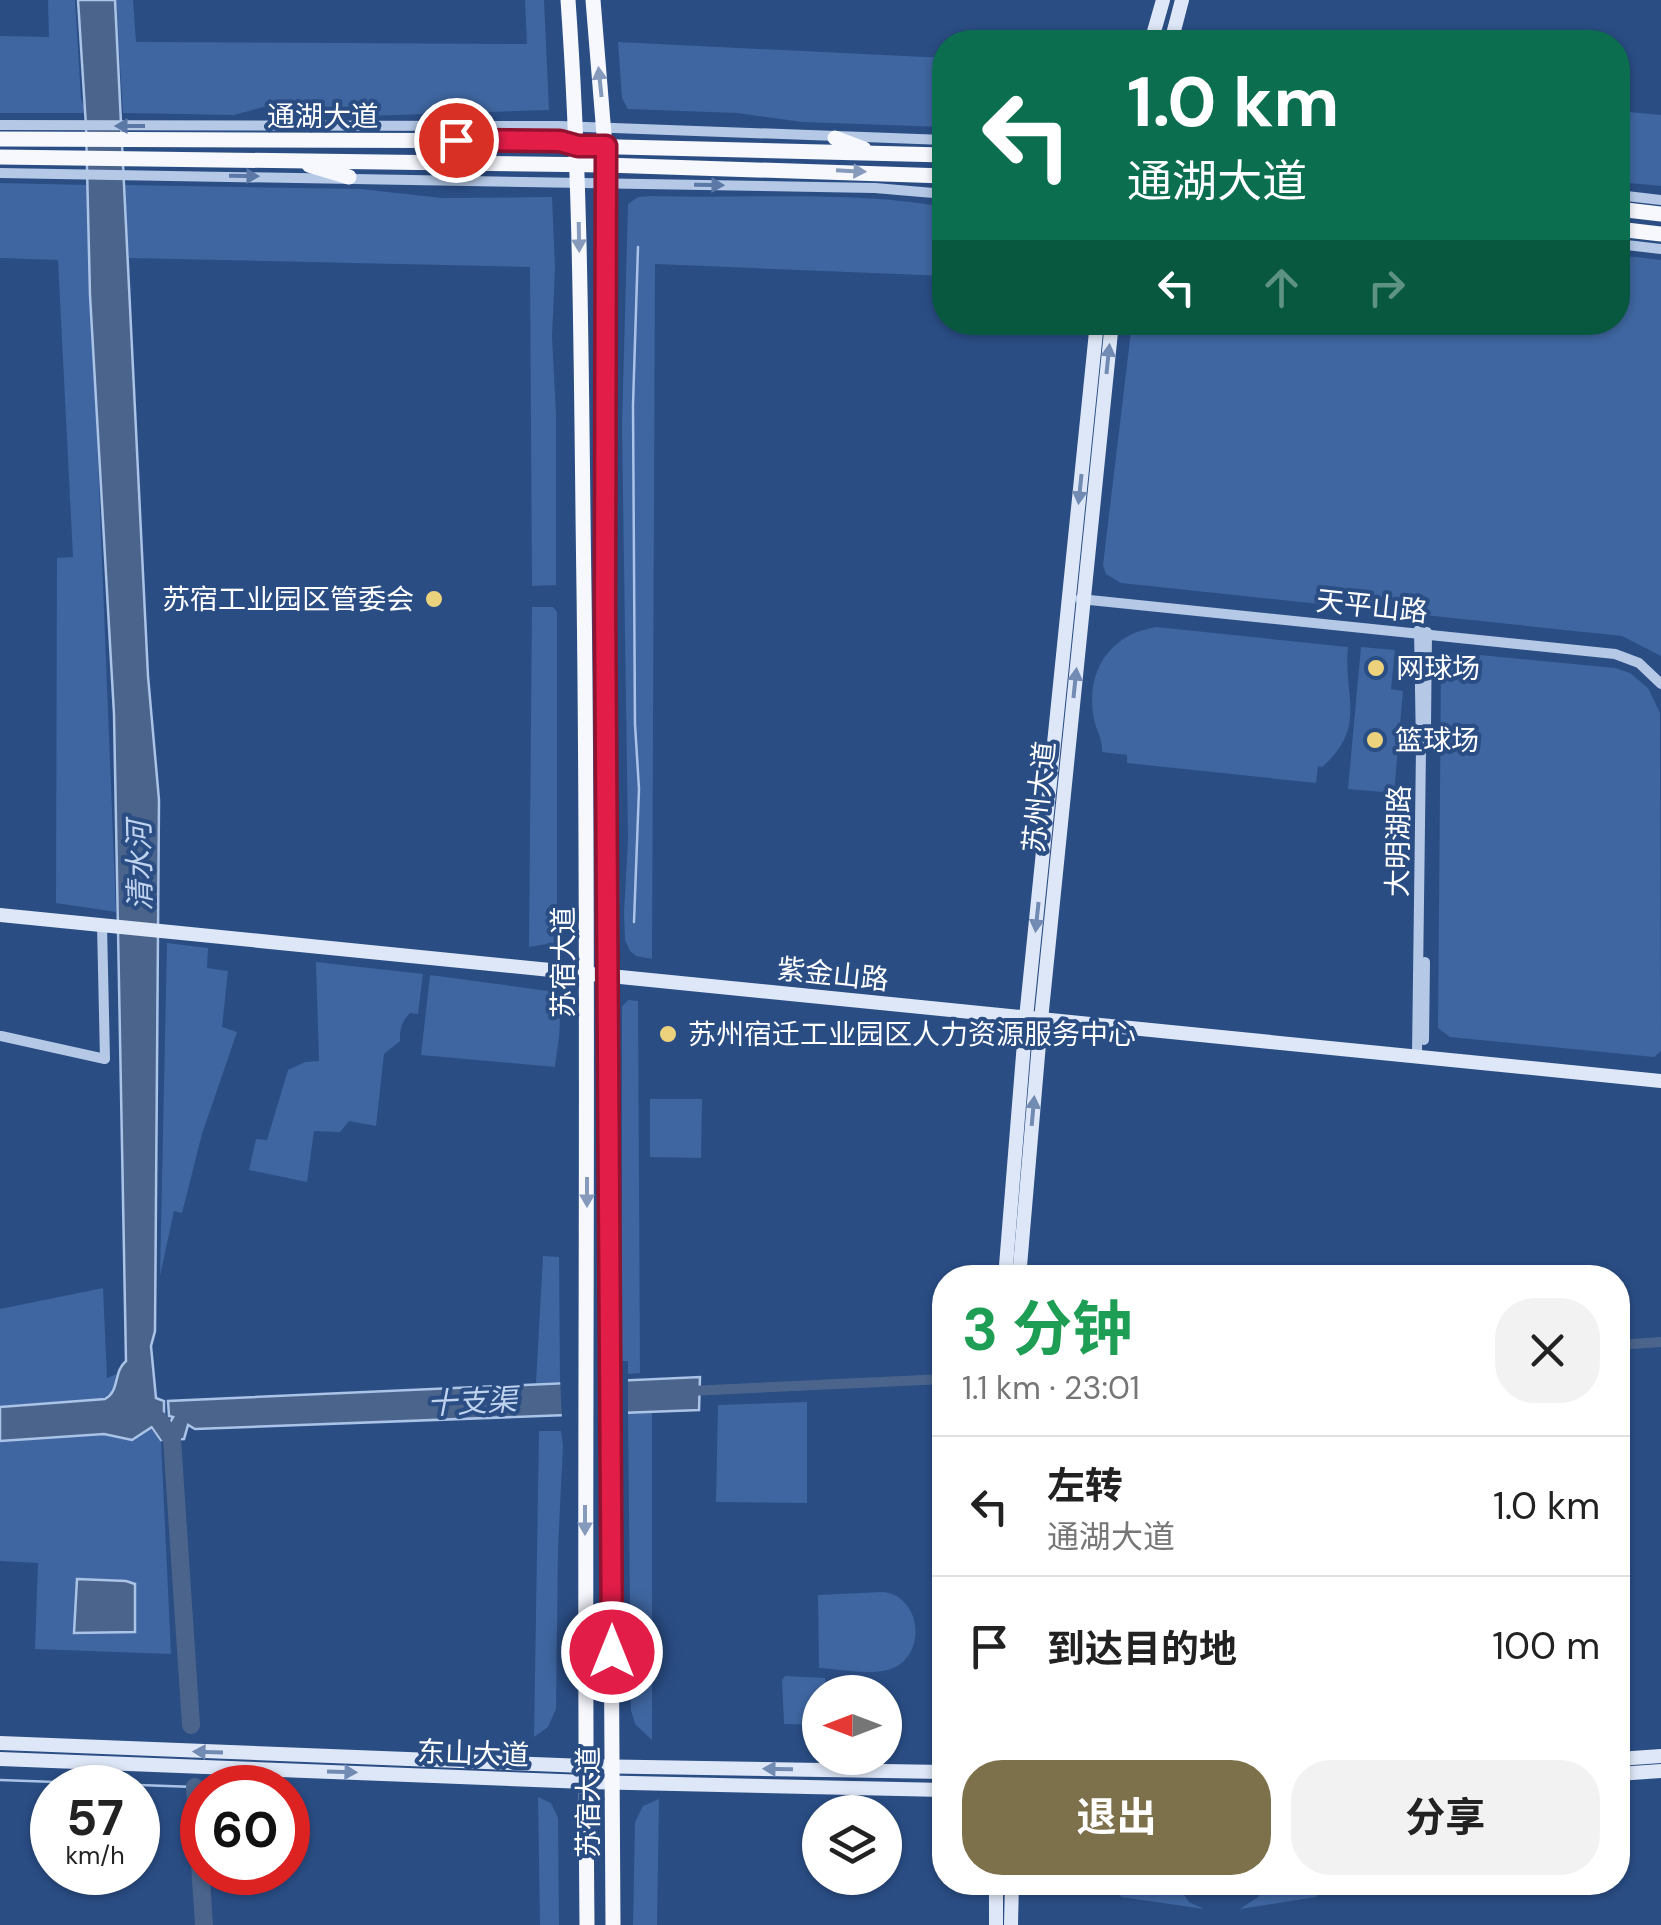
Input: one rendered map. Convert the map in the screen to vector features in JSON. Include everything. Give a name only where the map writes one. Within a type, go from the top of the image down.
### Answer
[{"type":"main road","name":"苏宿大道","points":[[568,0],[578,146],[589,974],[586,1925]]},
{"type":"main road","name":"苏宿大道","points":[[593,0],[606,146],[613,1925]]},
{"type":"main road","points":[[426,140],[476,126]]},
{"type":"main road","name":"通湖大道","points":[[0,139],[72,133],[189,134],[560,141],[578,146],[932,155]]},
{"type":"main road","points":[[835,138],[878,154]]},
{"type":"main road","name":"通湖大道","points":[[0,157],[76,166],[193,158],[578,164],[932,176]]},
{"type":"main road","points":[[291,160],[348,177]]},
{"type":"main road","points":[[1630,210],[1661,214]]},
{"type":"main road","points":[[1630,230],[1661,234]]},
{"type":"street","points":[[1154,30],[1163,0]]},
{"type":"street","points":[[1174,30],[1182,0]]},
{"type":"street","points":[[0,125],[72,133]]},
{"type":"street","points":[[189,134],[476,126],[728,130],[932,140]]},
{"type":"street","points":[[0,174],[76,166],[146,175],[875,188],[932,193]]},
{"type":"street","points":[[1630,196],[1661,200]]},
{"type":"street","points":[[1630,245],[1661,249]]},
{"type":"street","name":"苏州大道","points":[[1077,596],[1096,335]]},
{"type":"street","name":"苏州大道","points":[[1006,1265],[1077,596],[1110,335]]},
{"type":"street","name":"天平山路","points":[[1077,596],[1622,650],[1643,658],[1661,674]]},
{"type":"street","name":"天平山路","points":[[1423,631],[1615,654],[1639,663],[1661,684]]},
{"type":"street","name":"大明湖路","points":[[1420,1055],[1423,631]]},
{"type":"street","name":"紫金山路","points":[[0,915],[1661,1081]]},
{"type":"street","points":[[0,1038],[105,1059],[102,926]]},
{"type":"street","name":"苏州大道","points":[[1019,1265],[1034,1019]]},
{"type":"street","name":"东山大道","points":[[0,1744],[585,1774]]},
{"type":"street","points":[[1630,1758],[1661,1756]]},
{"type":"street","name":"东山大道","points":[[0,1758],[585,1774],[932,1789]]},
{"type":"street","points":[[1630,1773],[1661,1771]]},
{"type":"street","name":"东山大道","points":[[613,1775],[932,1772]]},
{"type":"street","points":[[996,1895],[996,1925]]},
{"type":"street","points":[[1012,1895],[1012,1925]]},
{"type":"shaded area","points":[[48,0],[75,0],[81,98],[86,113],[0,113],[0,36],[49,37]]},
{"type":"shaded area","points":[[116,0],[133,0],[136,42],[527,44],[525,0],[544,0],[549,110],[367,116],[328,108],[271,105],[234,115],[123,113]]},
{"type":"shaded area","points":[[618,42],[932,57],[932,127],[628,109],[622,98]]},
{"type":"shaded area","points":[[1630,112],[1661,115],[1661,186],[1630,183]]},
{"type":"shaded area","points":[[0,183],[87,185],[116,912],[56,903],[57,558],[73,557],[58,260],[0,258]]},
{"type":"shaded area","points":[[124,185],[361,189],[442,198],[552,197],[556,585],[532,586],[530,267],[129,258]]},
{"type":"shaded area","points":[[638,197],[836,197],[932,205],[932,275],[655,264],[652,959],[630,951],[625,940],[624,914],[628,839],[622,426],[628,204]]},
{"type":"shaded area","points":[[1630,256],[1661,260],[1661,656],[1622,636],[1121,583],[1106,574],[1103,565],[1131,335],[1630,335]]},
{"type":"shaded area","points":[[532,607],[553,607],[557,612],[557,926],[554,943],[529,947]]},
{"type":"shaded area","points":[[1156,627],[1348,647],[1349,724],[1336,752],[1322,767],[1318,766],[1316,783],[1127,763],[1127,755],[1102,752],[1092,697],[1098,668],[1126,637]]},
{"type":"shaded area","name":"篮球场","points":[[1361,647],[1395,650],[1391,689],[1403,691],[1394,793],[1348,789]]},
{"type":"shaded area","points":[[1449,655],[1615,668],[1630,673],[1648,688],[1660,713],[1661,1051],[1654,1057],[1450,1037],[1438,1028],[1441,668]]},
{"type":"shaded area","points":[[167,943],[208,948],[207,968],[228,971],[222,1027],[237,1032],[202,1134],[182,1213],[174,1211],[160,1276]]},
{"type":"shaded area","points":[[316,962],[423,974],[418,1014],[407,1016],[400,1041],[384,1054],[376,1126],[349,1121],[340,1132],[314,1131],[307,1182],[249,1170],[256,1139],[267,1140],[288,1070],[319,1061]]},
{"type":"shaded area","points":[[430,975],[548,991],[560,1017],[555,1067],[421,1055]]},
{"type":"shaded area","points":[[628,1000],[638,1001],[640,1373],[628,1374],[628,1361],[622,1361],[622,1007]]},
{"type":"shaded area","points":[[650,1099],[702,1099],[701,1158],[650,1157]]},
{"type":"shaded area","points":[[543,1256],[559,1257],[560,1382],[536,1383]]},
{"type":"shaded area","points":[[103,1288],[107,1378],[117,1374],[111,1396],[94,1401],[0,1407],[0,1309]]},
{"type":"shaded area","points":[[807,1402],[807,1503],[716,1502],[718,1405]]},
{"type":"shaded area","points":[[652,1412],[652,1740],[635,1724],[631,1710],[628,1413]]},
{"type":"shaded area","points":[[152,1427],[161,1440],[171,1654],[35,1649],[38,1563],[0,1561],[0,1441],[104,1434],[132,1440]]},
{"type":"shaded area","points":[[539,1431],[561,1431],[563,1445],[556,1709],[548,1727],[534,1737]]},
{"type":"shaded area","points":[[882,1592],[904,1601],[910,1611],[916,1634],[908,1656],[899,1665],[882,1671],[819,1668],[818,1595]]},
{"type":"shaded area","points":[[785,1676],[802,1677],[802,1724],[784,1724]]},
{"type":"shaded area","points":[[538,1797],[551,1803],[558,1818],[559,1925],[540,1925]]},
{"type":"shaded area","points":[[659,1799],[657,1925],[633,1925],[635,1822],[643,1806]]},
{"type":"shaded area","points":[[1184,1895],[1204,1909],[1121,1897]]},
{"type":"shaded area","points":[[1259,1895],[1317,1895],[1240,1909]]},
{"type":"water","points":[[78,0],[115,0],[148,676],[159,800],[155,1331],[151,1346],[156,1398],[164,1401],[161,1418],[168,1426],[173,1417],[169,1416],[168,1401],[700,1377],[699,1410],[195,1429],[188,1425],[184,1439],[161,1440],[152,1427],[132,1440],[104,1434],[0,1441],[0,1407],[105,1399],[113,1391],[126,1361],[114,714]]},
{"type":"water","points":[[77,1579],[135,1584],[135,1632],[74,1633]]},
{"type":"pier","points":[[628,1374],[628,1418],[562,1419],[560,1377]]},
{"type":"waterway","points":[[634,922],[639,789],[633,405],[638,247]]},
{"type":"waterway","name":"十支渠","points":[[1630,1344],[1661,1342]]},
{"type":"waterway","name":"十支渠","points":[[690,1391],[932,1380]]},
{"type":"waterway","name":"清水河","points":[[159,1420],[172,1439],[191,1725]]},
{"type":"waterway","points":[[0,1780],[180,1786]]},
{"type":"waterway","name":"清水河","points":[[202,1895],[204,1925]]},
{"type":"place","name":"苏宿工业园区管委会","points":[[434,599]]},
{"type":"place","name":"网球场","points":[[1376,668]]},
{"type":"place","name":"篮球场","points":[[1375,740]]},
{"type":"place","name":"苏州宿迁工业园区人力资源服务中心","points":[[668,1034]]},
{"type":"route","points":[[456,140],[560,141],[578,146],[606,146],[612,1652]]}]
